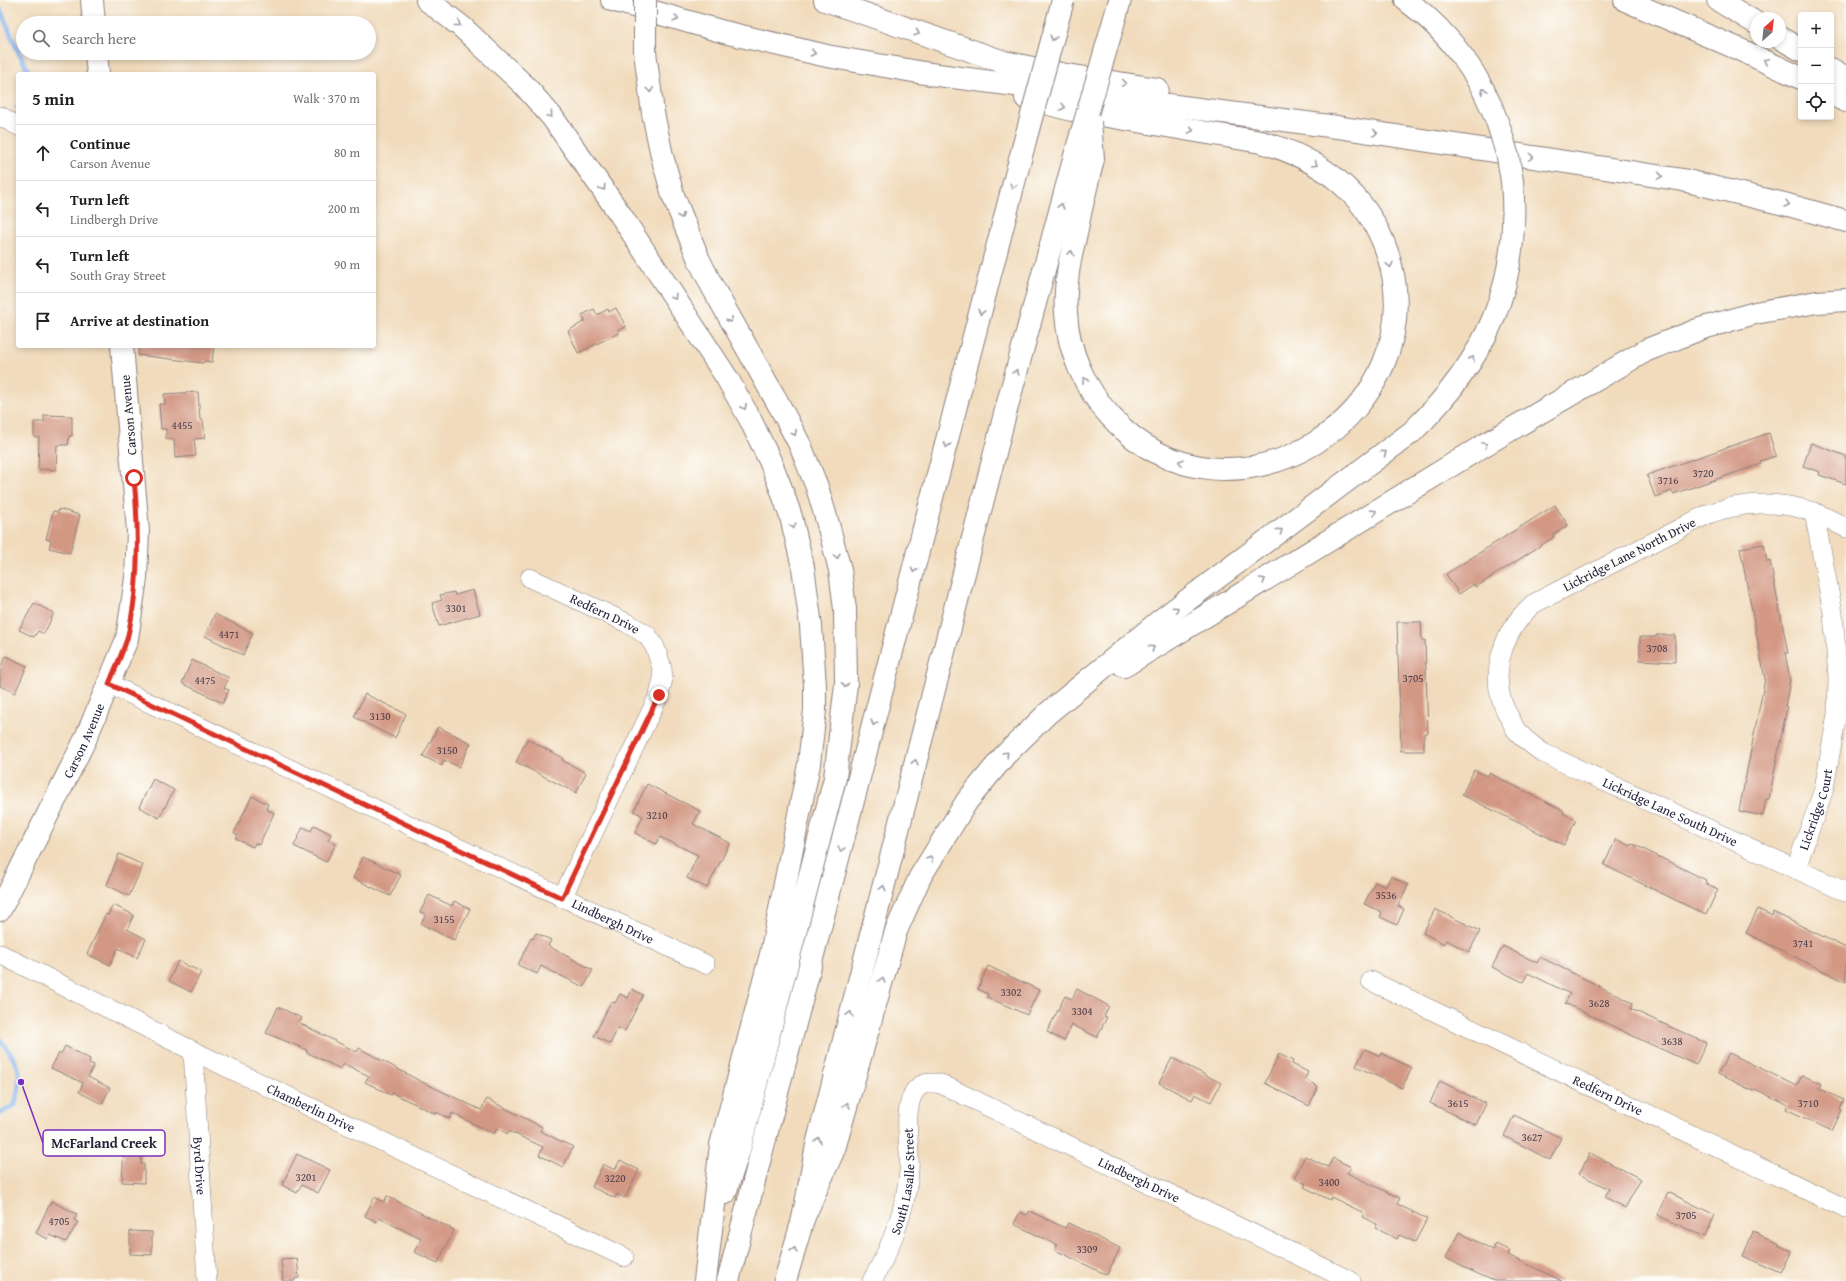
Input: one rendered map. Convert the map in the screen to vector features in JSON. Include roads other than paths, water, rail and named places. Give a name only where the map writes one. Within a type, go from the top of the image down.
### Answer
[{"type":"main road","points":[[92,0],[93,16]]},
{"type":"main road","points":[[427,0],[462,27],[525,86],[552,117],[597,180],[739,398],[771,463],[791,517],[798,542],[808,596],[814,657],[815,710],[812,740],[805,789],[771,954],[721,1145],[705,1281]]},
{"type":"main road","points":[[612,0],[724,32],[827,56],[930,74],[1337,127],[1683,180],[1803,208],[1846,221]]},
{"type":"main road","points":[[645,0],[645,52],[652,113],[673,195],[699,260],[712,286],[800,445],[816,486],[828,524],[840,570],[845,609],[846,684],[835,778],[739,1150],[710,1244]]},
{"type":"main road","points":[[825,0],[1004,62],[1061,74],[1158,89],[1337,127]]},
{"type":"main road","points":[[728,1281],[1023,148],[1063,0]]},
{"type":"main road","points":[[930,74],[1072,110],[1261,142],[1295,153],[1326,170],[1338,179],[1361,203],[1380,234],[1390,261],[1395,297],[1393,327],[1385,358],[1365,396],[1348,417],[1314,444],[1289,458],[1262,465],[1234,468],[1205,467],[1178,461],[1140,442],[1118,424],[1099,403],[1078,366],[1066,313],[1065,298],[1068,269],[1084,157],[1089,108],[1120,0]]},
{"type":"main road","points":[[803,1219],[834,1149],[896,931],[920,876],[951,825],[981,782],[1005,755],[1048,713],[1162,619],[1406,436],[1434,410],[1468,366],[1499,306],[1506,283],[1512,250],[1514,221],[1512,181],[1508,157],[1499,127],[1485,92],[1461,55],[1432,22],[1406,0]]},
{"type":"main road","points":[[1625,0],[1728,44],[1798,77]]},
{"type":"main road","points":[[1718,0],[1750,19]]},
{"type":"main road","points":[[1786,41],[1798,48]]},
{"type":"main road","points":[[97,60],[98,72]]},
{"type":"main road","points":[[1834,71],[1846,78]]},
{"type":"main road","points":[[1834,95],[1846,101]]},
{"type":"main road","points":[[785,1281],[803,1219],[823,1121],[1006,410],[1084,157]]},
{"type":"main road","points":[[1048,713],[1222,604],[1492,440],[1647,350],[1700,329],[1755,313],[1817,302],[1846,300]]},
{"type":"main road","name":"Carson Avenue","points":[[0,910],[85,740],[109,684],[128,632],[136,578],[138,532],[122,348]]},
{"type":"street","points":[[0,116],[16,125]]},
{"type":"street","name":"Lickridge Lane North Drive","points":[[1507,716],[1502,702],[1498,679],[1500,656],[1512,627],[1533,604],[1693,521],[1724,509],[1739,506],[1771,504],[1791,506],[1814,512],[1846,528]]},
{"type":"street","name":"Lickridge Court","points":[[1796,868],[1824,789],[1837,714],[1838,677],[1833,613],[1814,512]]},
{"type":"street","name":"Redfern Drive","points":[[530,578],[627,623],[647,635],[655,647],[662,668],[663,679],[659,695],[562,898]]},
{"type":"street","name":"Lindbergh Drive","points":[[109,684],[705,964]]},
{"type":"street","name":"Lickridge Lane South Drive","points":[[1507,716],[1524,739],[1548,756],[1846,892]]},
{"type":"street","name":"Chamberlin Drive","points":[[0,954],[193,1051],[624,1257]]},
{"type":"street","name":"Redfern Drive","points":[[1371,981],[1846,1209]]},
{"type":"street","name":"Byrd Drive","points":[[193,1051],[207,1281]]},
{"type":"street","name":"Lindbergh Drive","points":[[926,1083],[941,1084],[1351,1281]]},
{"type":"street","name":"South Lasalle Street","points":[[872,1281],[890,1247],[902,1211],[910,1170],[908,1112],[915,1091],[926,1083]]},
{"type":"waterway","points":[[0,9],[16,47]]},
{"type":"waterway","points":[[23,60],[29,72]]},
{"type":"waterway","points":[[0,1040],[17,1064],[20,1077],[15,1105],[0,1113]]},
{"type":"place","name":"McFarland Creek","points":[[21,1082]]}]
